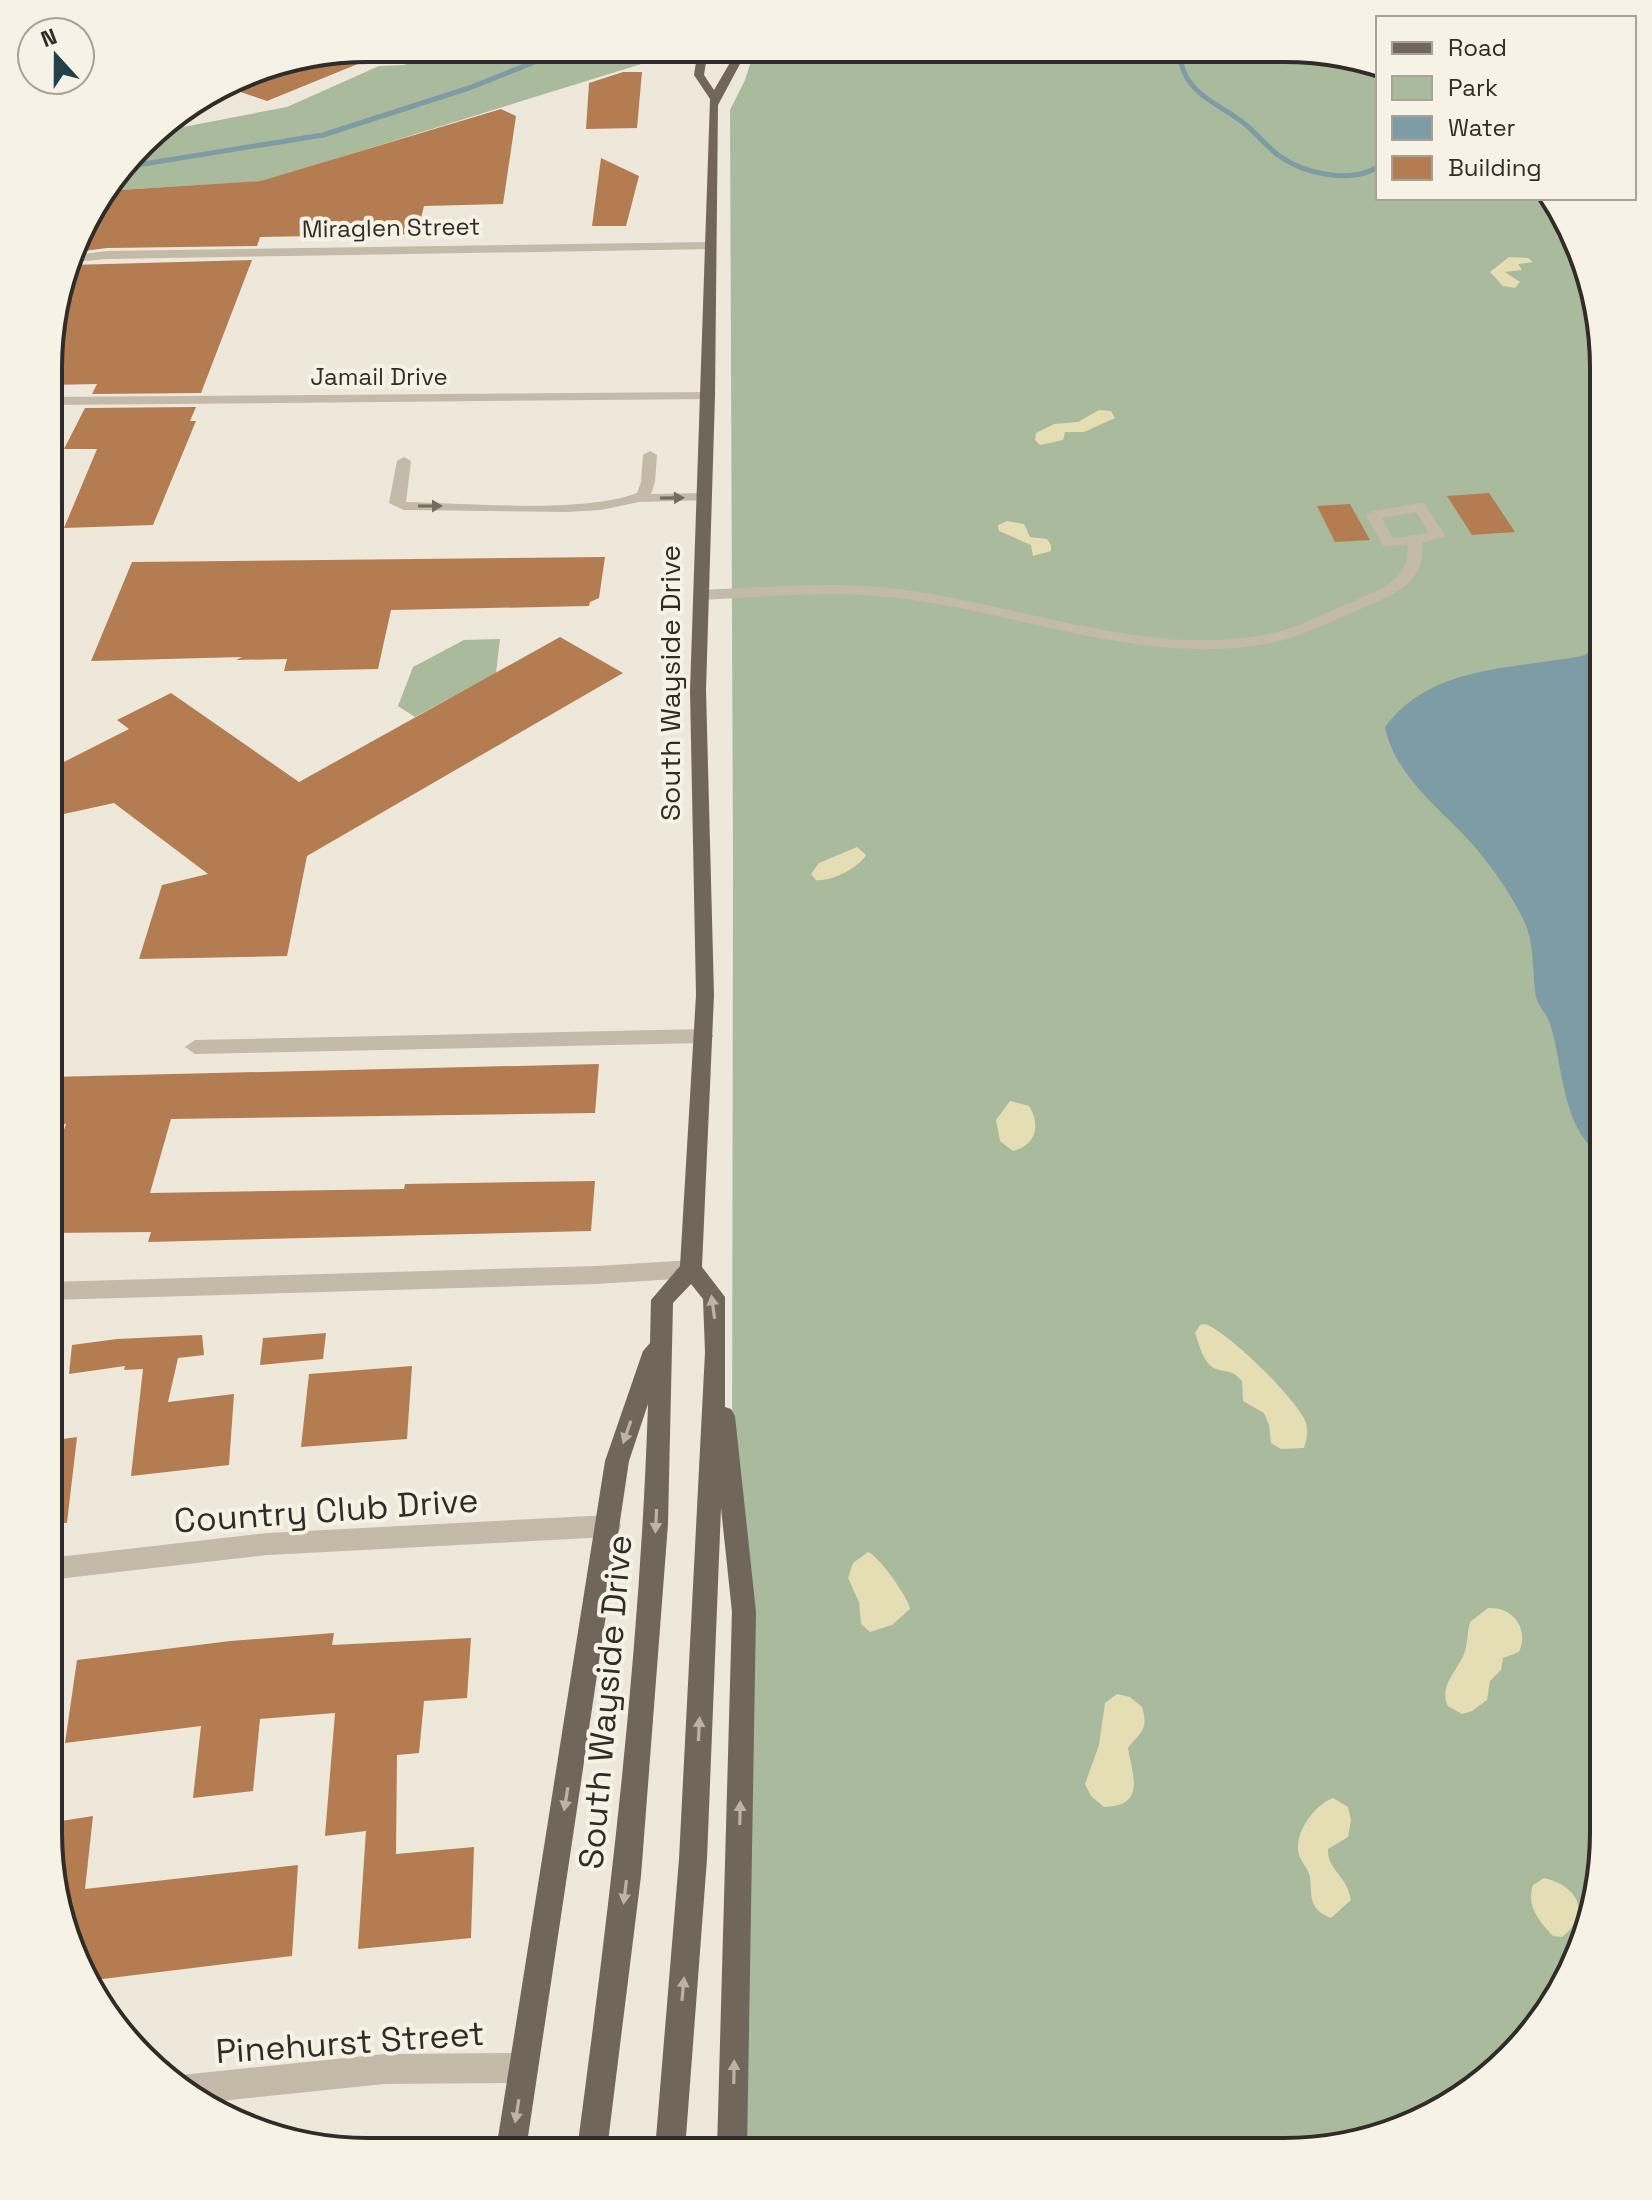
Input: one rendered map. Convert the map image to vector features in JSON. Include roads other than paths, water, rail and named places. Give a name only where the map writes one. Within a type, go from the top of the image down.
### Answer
[{"type":"main road","name":"South Wayside Drive","points":[[594,2138],[627,1876],[655,1540],[662,1300],[691,1269],[704,1036],[698,690],[714,98],[699,75],[701,62]]},
{"type":"main road","points":[[714,98],[738,62]]},
{"type":"main road","points":[[691,1269],[714,1297],[716,1352],[744,1612],[732,2138]]},
{"type":"main road","points":[[513,2138],[617,1461],[660,1332]]},
{"type":"main road","points":[[671,2138],[693,1859],[716,1352]]},
{"type":"street","name":"Miraglen Street","points":[[82,258],[107,255],[709,246]]},
{"type":"street","name":"Jamail Drive","points":[[62,401],[708,396]]},
{"type":"street","points":[[640,498],[647,491],[650,455]]},
{"type":"street","points":[[404,461],[395,497],[396,503],[404,506],[603,506],[640,498],[704,497]]},
{"type":"street","points":[[701,595],[833,589],[879,591],[973,603],[1133,637],[1202,644],[1234,643],[1288,634],[1399,585],[1413,571],[1418,556],[1414,540]]},
{"type":"street","points":[[195,1047],[704,1036]]},
{"type":"street","points":[[62,1291],[597,1275],[691,1269]]},
{"type":"street","name":"Country Club Drive","points":[[62,1567],[268,1544],[609,1526]]},
{"type":"street","name":"Pinehurst Street","points":[[201,2088],[384,2069],[523,2068]]},
{"type":"water","points":[[1590,652],[1590,1146],[1572,1115],[1550,1024],[1536,997],[1531,947],[1523,919],[1480,853],[1406,772],[1385,727],[1404,707],[1425,692],[1449,681],[1474,673]]},
{"type":"waterway","points":[[139,165],[323,135],[469,88],[534,62]]},
{"type":"waterway","points":[[1179,62],[1197,91],[1246,125],[1289,162],[1314,172],[1341,176],[1376,168]]}]
